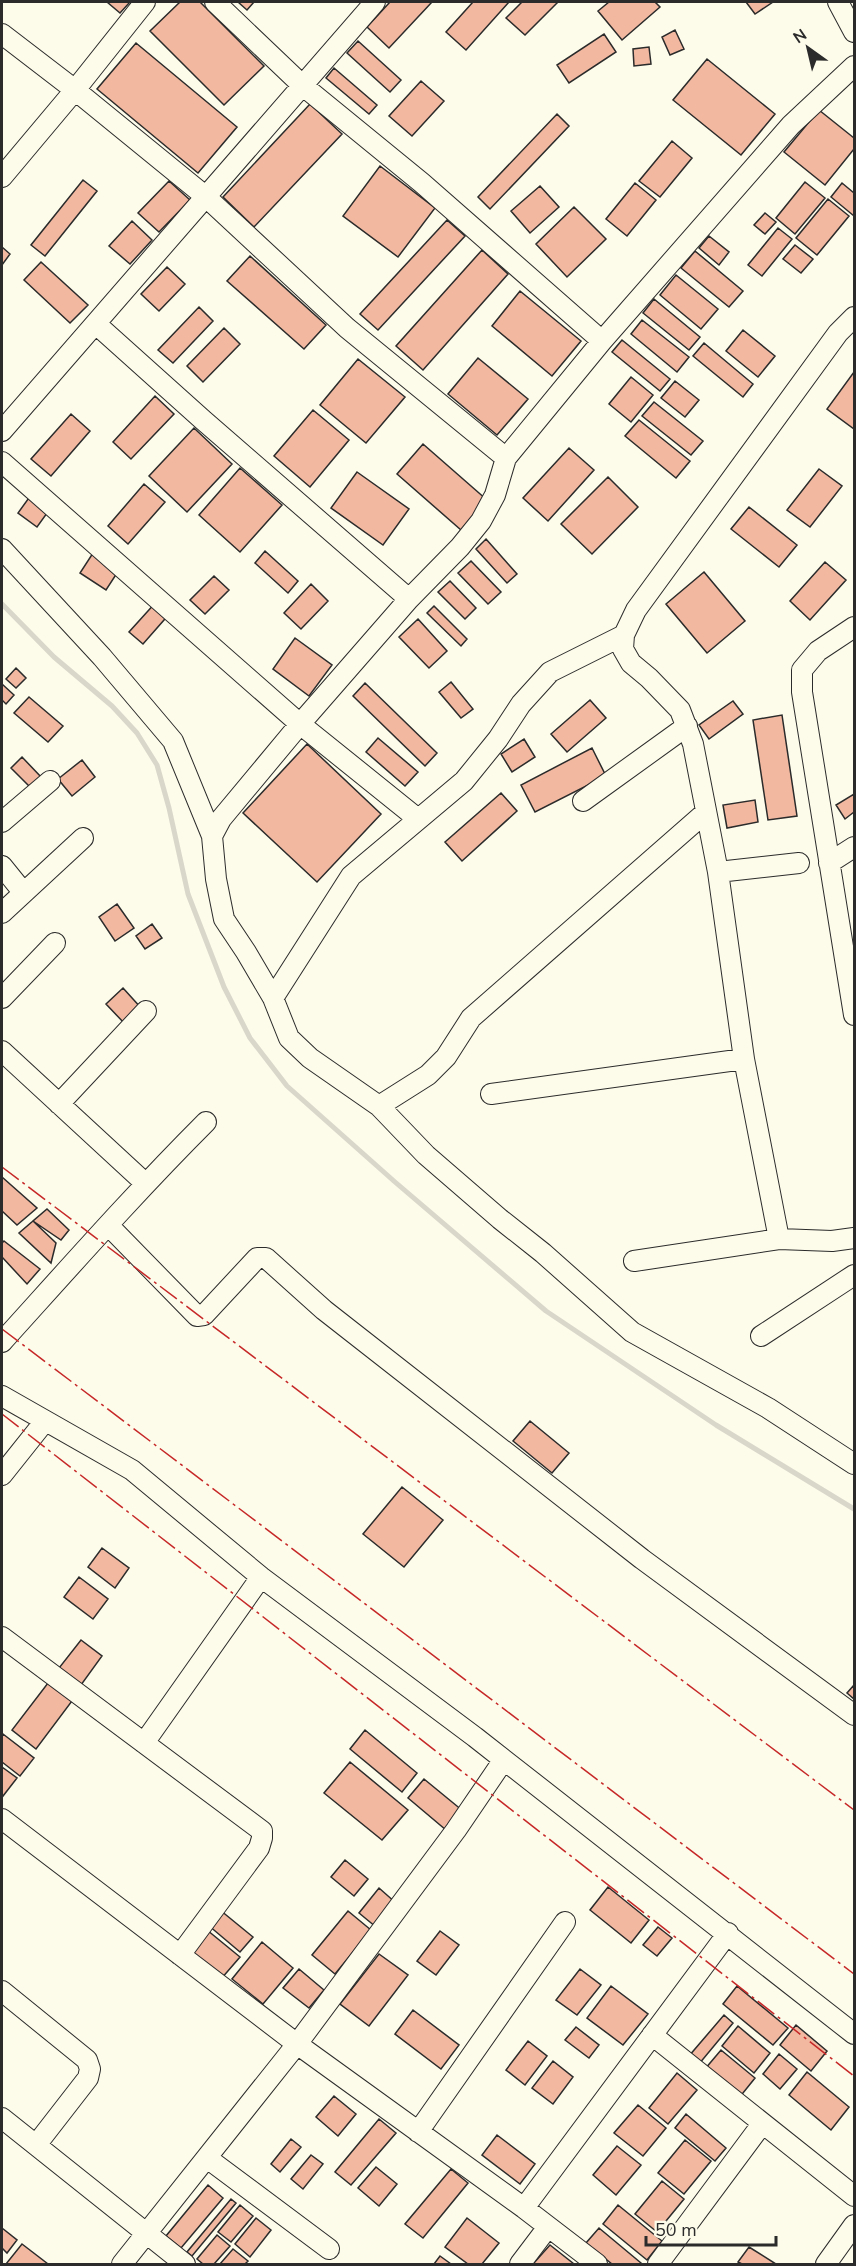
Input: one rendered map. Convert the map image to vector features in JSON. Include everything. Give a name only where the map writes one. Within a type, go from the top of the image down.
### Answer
[{"type":"street","points":[[2,177],[145,2]]},
{"type":"street","points":[[215,2],[302,85],[422,183],[602,341]]},
{"type":"street","points":[[2,431],[375,2]]},
{"type":"street","points":[[838,2],[855,32]]},
{"type":"street","points":[[2,34],[205,196],[347,328],[506,458]]},
{"type":"street","points":[[212,836],[221,819],[300,724],[409,599],[460,547],[481,521],[495,495],[506,458],[602,341],[791,125],[855,66]]},
{"type":"street","points":[[779,1239],[744,1059],[718,872],[693,744],[680,710],[631,663],[624,649],[624,635],[636,610],[838,333],[855,317]]},
{"type":"street","points":[[96,324],[409,599]]},
{"type":"street","points":[[2,462],[300,724],[418,819]]},
{"type":"street","points":[[2,549],[102,657],[173,741],[212,836],[216,879],[224,919],[273,998],[289,1038],[310,1058],[379,1106],[426,1155],[543,1253],[632,1332],[768,1408],[855,1464]]},
{"type":"street","points":[[855,627],[818,651],[802,670],[802,692],[855,1015]]},
{"type":"street","points":[[273,998],[351,876],[464,781],[498,739],[521,704],[550,672],[624,635]]},
{"type":"street","points":[[583,801],[687,726]]},
{"type":"street","points":[[2,822],[50,781]]},
{"type":"street","points":[[379,1106],[428,1075],[446,1057],[471,1018],[706,812]]},
{"type":"street","points":[[2,913],[83,838]]},
{"type":"street","points":[[829,863],[855,847]]},
{"type":"street","points":[[718,872],[799,863]]},
{"type":"street","points":[[2,866],[23,892]]},
{"type":"street","points":[[2,998],[55,943]]},
{"type":"street","points":[[59,1104],[146,1011]]},
{"type":"street","points":[[2,1051],[146,1183]]},
{"type":"street","points":[[491,1094],[744,1059]]},
{"type":"street","points":[[2,1342],[146,1183],[206,1122]]},
{"type":"street","points":[[109,1226],[197,1316],[204,1315],[256,1258],[266,1258],[324,1310],[632,1552],[855,1716]]},
{"type":"street","points":[[634,1261],[779,1239],[832,1241],[855,1238]]},
{"type":"street","points":[[761,1336],[855,1275]]},
{"type":"street","points":[[2,1396],[132,1470],[261,1577],[475,1737],[855,2034]]},
{"type":"street","points":[[2,1475],[45,1420]]},
{"type":"street","points":[[144,1743],[261,1577]]},
{"type":"street","points":[[2,1637],[261,1832],[259,1848],[180,1955]]},
{"type":"street","points":[[122,2265],[297,2044],[456,1830],[503,1761]]},
{"type":"street","points":[[2,1819],[297,2044],[524,2208],[597,2265]]},
{"type":"street","points":[[418,2132],[565,1922]]},
{"type":"street","points":[[524,2208],[728,1933]]},
{"type":"street","points":[[2,1990],[87,2060],[90,2069],[88,2078],[36,2145]]},
{"type":"street","points":[[652,2035],[855,2196]]},
{"type":"street","points":[[2,2118],[185,2265]]},
{"type":"street","points":[[658,2265],[762,2124]]},
{"type":"street","points":[[207,2157],[329,2249]]},
{"type":"street","points":[[826,2265],[855,2225]]},
{"type":"street","points":[[520,2265],[548,2227]]},
{"type":"building","points":[[107,2],[130,2],[120,13]]},
{"type":"building","points":[[180,2],[200,2],[264,66],[224,105],[150,31]]},
{"type":"building","points":[[238,2],[254,2],[247,10]]},
{"type":"building","points":[[390,2],[432,2],[389,48],[367,27]]},
{"type":"building","points":[[473,2],[509,2],[466,50],[446,32]]},
{"type":"building","points":[[522,2],[558,2],[525,35],[506,18]]},
{"type":"building","points":[[609,2],[655,2],[660,7],[622,40],[598,11]]},
{"type":"building","points":[[746,2],[773,2],[755,14]]},
{"type":"building","points":[[675,30],[684,49],[670,55],[662,37]]},
{"type":"building","points":[[604,34],[616,52],[569,83],[557,65]]},
{"type":"building","points":[[358,41],[401,80],[390,92],[347,53]]},
{"type":"building","points":[[136,43],[237,127],[198,173],[97,89]]},
{"type":"building","points":[[649,47],[651,64],[634,66],[633,49]]},
{"type":"building","points":[[707,59],[775,114],[741,155],[673,100]]},
{"type":"building","points":[[334,68],[377,105],[369,114],[326,78]]},
{"type":"building","points":[[421,81],[444,101],[412,136],[389,116]]},
{"type":"building","points":[[310,104],[342,134],[254,227],[223,197]]},
{"type":"building","points":[[819,110],[854,138],[854,149],[825,185],[784,152]]},
{"type":"building","points":[[557,114],[569,126],[490,209],[478,197]]},
{"type":"building","points":[[672,141],[692,158],[660,197],[639,181]]},
{"type":"building","points":[[380,166],[435,208],[398,257],[343,216]]},
{"type":"building","points":[[83,180],[97,191],[45,256],[31,245]]},
{"type":"building","points":[[169,181],[190,200],[159,232],[138,213]]},
{"type":"building","points":[[805,182],[825,198],[795,234],[776,218]]},
{"type":"building","points":[[635,183],[656,200],[627,236],[606,219]]},
{"type":"building","points":[[842,183],[854,193],[854,216],[831,197]]},
{"type":"building","points":[[540,186],[559,207],[530,233],[511,211]]},
{"type":"building","points":[[828,199],[849,216],[817,255],[796,238]]},
{"type":"building","points":[[574,207],[606,239],[567,277],[536,244]]},
{"type":"building","points":[[765,213],[776,222],[765,234],[754,225]]},
{"type":"building","points":[[447,220],[465,236],[378,330],[360,314]]},
{"type":"building","points":[[132,221],[152,240],[130,264],[109,246]]},
{"type":"building","points":[[778,228],[792,239],[762,276],[748,265]]},
{"type":"building","points":[[709,236],[729,252],[719,265],[699,248]]},
{"type":"building","points":[[795,245],[813,259],[801,273],[783,259]]},
{"type":"building","points":[[2,247],[10,254],[2,265]]},
{"type":"building","points":[[482,250],[508,274],[423,370],[396,346]]},
{"type":"building","points":[[695,251],[743,291],[729,307],[681,268]]},
{"type":"building","points":[[250,256],[326,325],[304,349],[227,281]]},
{"type":"building","points":[[41,262],[88,305],[70,323],[24,280]]},
{"type":"building","points":[[167,267],[185,284],[159,311],[141,294]]},
{"type":"building","points":[[676,275],[718,309],[701,329],[660,295]]},
{"type":"building","points":[[520,291],[581,341],[552,376],[492,326]]},
{"type":"building","points":[[654,299],[700,337],[689,350],[643,313]]},
{"type":"building","points":[[199,307],[213,321],[173,363],[158,350]]},
{"type":"building","points":[[642,320],[689,357],[677,372],[631,334]]},
{"type":"building","points":[[224,328],[240,344],[203,382],[187,366]]},
{"type":"building","points":[[743,330],[775,356],[758,377],[726,351]]},
{"type":"building","points":[[622,340],[670,379],[660,391],[612,352]]},
{"type":"building","points":[[704,343],[753,384],[743,397],[693,356]]},
{"type":"building","points":[[478,358],[528,399],[497,435],[448,394]]},
{"type":"building","points":[[358,359],[405,397],[366,443],[320,405]]},
{"type":"building","points":[[854,372],[854,429],[827,409]]},
{"type":"building","points":[[631,377],[653,395],[631,422],[609,404]]},
{"type":"building","points":[[675,381],[699,400],[685,417],[661,398]]},
{"type":"building","points":[[155,396],[174,414],[131,459],[113,442]]},
{"type":"building","points":[[654,402],[703,441],[691,455],[642,416]]},
{"type":"building","points":[[313,410],[349,440],[310,487],[274,456]]},
{"type":"building","points":[[71,414],[90,431],[51,476],[31,459]]},
{"type":"building","points":[[639,420],[690,461],[676,478],[625,436]]},
{"type":"building","points":[[194,428],[232,464],[187,512],[149,476]]},
{"type":"building","points":[[423,444],[487,500],[461,530],[397,474]]},
{"type":"building","points":[[569,448],[594,470],[548,521],[523,498]]},
{"type":"building","points":[[240,468],[282,505],[240,552],[199,515]]},
{"type":"building","points":[[819,469],[842,486],[810,527],[787,510]]},
{"type":"building","points":[[357,472],[409,509],[383,545],[331,508]]},
{"type":"building","points":[[608,477],[638,507],[592,554],[561,524]]},
{"type":"building","points":[[144,484],[165,502],[128,544],[108,526]]},
{"type":"building","points":[[31,495],[50,509],[37,527],[18,513]]},
{"type":"building","points":[[749,507],[797,545],[779,567],[731,529]]},
{"type":"building","points":[[486,539],[517,574],[507,583],[476,549]]},
{"type":"building","points":[[265,551],[298,581],[288,593],[255,563]]},
{"type":"building","points":[[93,553],[119,570],[106,590],[80,573]]},
{"type":"building","points":[[471,561],[501,592],[488,604],[458,573]]},
{"type":"building","points":[[825,562],[846,580],[810,620],[790,601]]},
{"type":"building","points":[[704,572],[745,621],[707,653],[666,604]]},
{"type":"building","points":[[214,576],[229,590],[205,614],[190,600]]},
{"type":"building","points":[[450,581],[476,608],[465,619],[438,592]]},
{"type":"building","points":[[311,584],[328,601],[301,629],[284,613]]},
{"type":"building","points":[[157,601],[171,612],[143,644],[129,632]]},
{"type":"building","points":[[434,606],[467,639],[461,646],[427,613]]},
{"type":"building","points":[[418,619],[447,651],[429,668],[399,637]]},
{"type":"building","points":[[295,638],[332,665],[309,696],[273,669]]},
{"type":"building","points":[[16,668],[26,678],[16,688],[6,679]]},
{"type":"building","points":[[451,682],[473,709],[461,718],[439,692]]},
{"type":"building","points":[[365,683],[437,753],[425,766],[353,696]]},
{"type":"building","points":[[2,684],[14,695],[6,704],[2,700]]},
{"type":"building","points":[[29,697],[63,726],[48,742],[14,713]]},
{"type":"building","points":[[590,700],[606,718],[567,752],[551,734]]},
{"type":"building","points":[[733,701],[743,714],[709,739],[699,725]]},
{"type":"building","points":[[782,715],[797,816],[768,820],[753,720]]},
{"type":"building","points":[[378,738],[418,772],[405,786],[366,752]]},
{"type":"building","points":[[524,739],[535,757],[512,772],[501,754]]},
{"type":"building","points":[[307,744],[381,814],[317,882],[243,813]]},
{"type":"building","points":[[592,748],[606,776],[535,812],[521,785]]},
{"type":"building","points":[[22,757],[42,778],[31,788],[11,768]]},
{"type":"building","points":[[82,760],[95,777],[72,796],[58,779]]},
{"type":"building","points":[[501,793],[517,811],[462,861],[445,842]]},
{"type":"building","points":[[854,794],[854,812],[845,819],[836,805]]},
{"type":"building","points":[[755,800],[758,822],[727,828],[723,805]]},
{"type":"building","points":[[117,904],[134,928],[115,941],[99,917]]},
{"type":"building","points":[[152,924],[162,938],[145,949],[136,936]]},
{"type":"building","points":[[123,988],[142,1009],[125,1024],[106,1004]]},
{"type":"building","points":[[2,1177],[37,1208],[17,1225],[2,1211]]},
{"type":"building","points":[[47,1209],[69,1230],[61,1240],[33,1221]]},
{"type":"building","points":[[33,1221],[56,1243],[51,1263],[19,1233]]},
{"type":"building","points":[[4,1241],[40,1269],[27,1284],[2,1257]]},
{"type":"building","points":[[530,1421],[569,1453],[552,1473],[513,1441]]},
{"type":"building","points":[[402,1487],[443,1520],[404,1567],[363,1534]]},
{"type":"building","points":[[102,1548],[129,1568],[115,1588],[88,1567]]},
{"type":"building","points":[[79,1577],[108,1599],[93,1619],[64,1597]]},
{"type":"building","points":[[81,1640],[102,1656],[81,1685],[59,1668]]},
{"type":"building","points":[[48,1683],[72,1701],[36,1749],[12,1730]]},
{"type":"building","points":[[854,1685],[854,1699],[847,1693]]},
{"type":"building","points":[[365,1730],[417,1773],[402,1792],[350,1749]]},
{"type":"building","points":[[3,1734],[34,1758],[20,1776],[2,1762]]},
{"type":"building","points":[[350,1762],[408,1810],[382,1840],[324,1793]]},
{"type":"building","points":[[2,1767],[17,1778],[3,1796],[2,1795]]},
{"type":"building","points":[[424,1779],[463,1811],[446,1830],[408,1798]]},
{"type":"building","points":[[345,1860],[368,1879],[354,1896],[331,1877]]},
{"type":"building","points":[[608,1887],[649,1920],[631,1943],[590,1910]]},
{"type":"building","points":[[379,1888],[396,1903],[376,1927],[359,1913]]},
{"type":"building","points":[[220,1910],[253,1937],[240,1952],[208,1925]]},
{"type":"building","points":[[348,1911],[371,1930],[335,1974],[312,1955]]},
{"type":"building","points":[[658,1927],[672,1938],[657,1956],[643,1945]]},
{"type":"building","points":[[207,1930],[240,1957],[221,1979],[188,1952]]},
{"type":"building","points":[[440,1931],[459,1945],[436,1975],[417,1961]]},
{"type":"building","points":[[262,1942],[293,1968],[263,2004],[232,1979]]},
{"type":"building","points":[[379,1954],[408,1975],[369,2026],[340,2004]]},
{"type":"building","points":[[299,1969],[324,1990],[309,2008],[283,1988]]},
{"type":"building","points":[[580,1969],[601,1985],[577,2015],[556,2000]]},
{"type":"building","points":[[611,1986],[648,2014],[623,2045],[587,2018]]},
{"type":"building","points":[[737,1986],[788,2028],[773,2045],[723,2004]]},
{"type":"building","points":[[413,2010],[459,2045],[441,2069],[395,2034]]},
{"type":"building","points":[[724,2015],[733,2023],[699,2064],[689,2056]]},
{"type":"building","points":[[796,2025],[827,2051],[811,2071],[780,2045]]},
{"type":"building","points":[[738,2026],[770,2053],[754,2073],[722,2046]]},
{"type":"building","points":[[576,2027],[599,2045],[589,2058],[565,2040]]},
{"type":"building","points":[[528,2041],[547,2056],[525,2085],[506,2070]]},
{"type":"building","points":[[721,2050],[755,2078],[739,2098],[705,2069]]},
{"type":"building","points":[[779,2054],[797,2069],[780,2089],[763,2074]]},
{"type":"building","points":[[553,2061],[573,2077],[553,2104],[532,2088]]},
{"type":"building","points":[[807,2072],[849,2107],[831,2130],[789,2095]]},
{"type":"building","points":[[677,2073],[697,2090],[668,2124],[649,2108]]},
{"type":"building","points":[[334,2096],[356,2114],[338,2136],[316,2117]]},
{"type":"building","points":[[638,2105],[666,2128],[643,2156],[614,2133]]},
{"type":"building","points":[[686,2114],[726,2148],[715,2161],[675,2128]]},
{"type":"building","points":[[379,2119],[396,2133],[351,2185],[335,2172]]},
{"type":"building","points":[[497,2135],[535,2164],[520,2184],[482,2155]]},
{"type":"building","points":[[291,2139],[301,2147],[280,2172],[271,2164]]},
{"type":"building","points":[[685,2140],[711,2161],[684,2194],[658,2173]]},
{"type":"building","points":[[617,2146],[641,2165],[616,2195],[593,2175]]},
{"type":"building","points":[[311,2155],[323,2164],[303,2189],[291,2179]]},
{"type":"building","points":[[376,2167],[397,2184],[379,2206],[358,2188]]},
{"type":"building","points":[[451,2169],[468,2183],[423,2238],[405,2224]]},
{"type":"building","points":[[662,2181],[684,2199],[657,2232],[635,2214]]},
{"type":"building","points":[[208,2185],[223,2198],[181,2248],[166,2236]]},
{"type":"building","points":[[231,2199],[236,2203],[192,2256],[187,2252]]},
{"type":"building","points":[[240,2205],[253,2216],[231,2242],[218,2232]]},
{"type":"building","points":[[618,2205],[662,2241],[647,2260],[603,2224]]},
{"type":"building","points":[[256,2218],[271,2230],[250,2257],[235,2244]]},
{"type":"building","points":[[467,2218],[499,2243],[482,2264],[468,2264],[445,2247]]},
{"type":"building","points":[[2,2228],[17,2240],[7,2253],[2,2248]]},
{"type":"building","points":[[599,2228],[641,2263],[612,2264],[586,2243]]},
{"type":"building","points":[[217,2235],[230,2246],[214,2264],[203,2264],[197,2259]]},
{"type":"building","points":[[22,2244],[48,2264],[6,2264]]},
{"type":"building","points":[[550,2245],[574,2264],[533,2264]]},
{"type":"building","points":[[749,2247],[776,2264],[738,2262]]},
{"type":"building","points":[[233,2249],[248,2261],[245,2264],[220,2264]]},
{"type":"building","points":[[440,2256],[451,2264],[434,2264]]},
{"type":"waterway","points":[[2,604],[54,657],[112,706],[137,733],[157,765],[188,894],[224,987],[250,1038],[287,1086],[546,1311],[716,1425],[854,1509]]},
{"type":"power","points":[[2,1167],[854,1810]]},
{"type":"power","points":[[2,1329],[854,1974]]},
{"type":"power","points":[[2,1414],[854,2076]]}]
